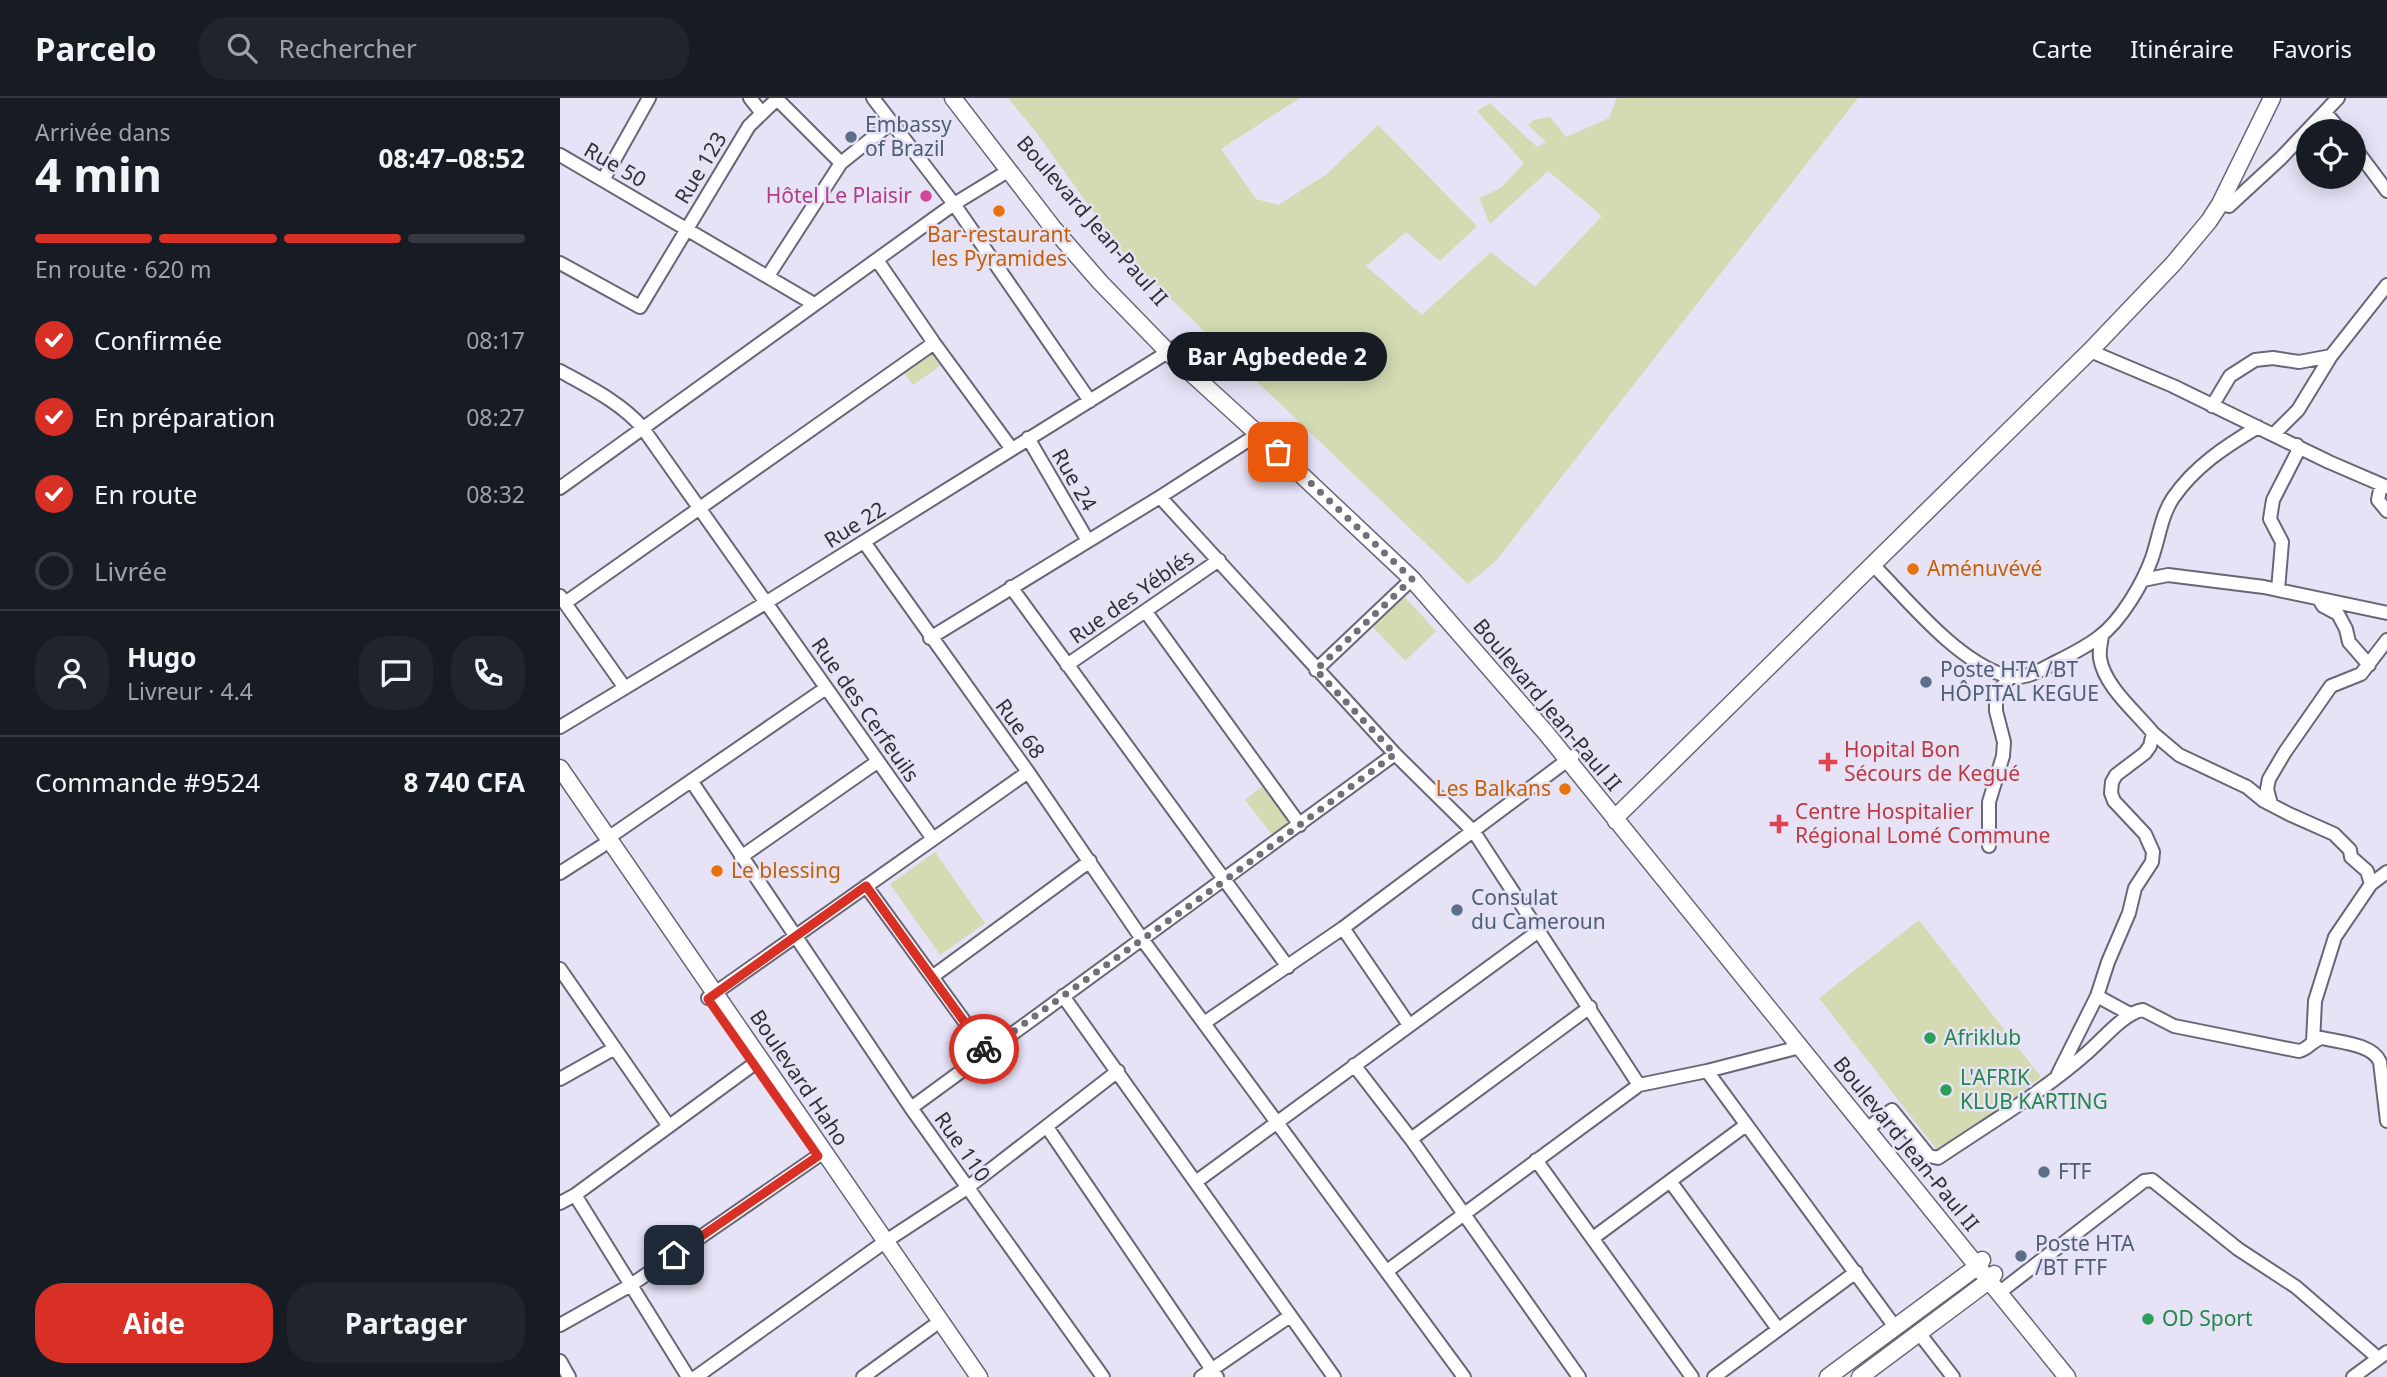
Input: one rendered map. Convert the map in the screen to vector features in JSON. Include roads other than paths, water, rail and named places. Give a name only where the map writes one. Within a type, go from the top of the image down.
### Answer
[{"type":"main road","name":"Boulevard Jean-Paul II","points":[[953,98],[1008,171],[1100,282],[1385,539],[1448,606],[1800,1047],[2076,1377]]},
{"type":"main road","name":"Boulevard Jean-Paul II","points":[[964,98],[1020,174],[1102,272],[1173,350],[1412,579],[1571,758]]},
{"type":"main road","points":[[1618,818],[2090,351],[2195,240],[2220,204],[2272,98]]},
{"type":"main road","name":"Boulevard Haho","points":[[560,768],[605,842],[882,1244],[966,1377]]},
{"type":"main road","name":"Boulevard Haho","points":[[560,785],[605,842]]},
{"type":"main road","name":"Boulevard Jean-Paul II","points":[[1618,818],[1872,1125],[1980,1263]]},
{"type":"main road","name":"Boulevard Haho","points":[[712,996],[754,1064],[818,1156],[979,1377]]},
{"type":"main road","points":[[1828,1377],[1980,1263]]},
{"type":"main road","name":"Boulevard Jean-Paul II","points":[[1997,1283],[2067,1377]]},
{"type":"main road","points":[[1860,1377],[1997,1283]]},
{"type":"street","points":[[603,180],[649,98]]},
{"type":"street","points":[[751,98],[761,112]]},
{"type":"street","points":[[777,98],[841,163]]},
{"type":"street","name":"Rue 123","points":[[560,263],[640,307],[749,126],[777,98]]},
{"type":"street","points":[[873,98],[954,204],[1090,401]]},
{"type":"street","points":[[2220,204],[2229,205],[2281,158],[2338,98]]},
{"type":"street","points":[[2325,112],[2331,119]]},
{"type":"street","points":[[768,276],[841,163],[891,123]]},
{"type":"street","name":"Rue 50","points":[[560,155],[814,304]]},
{"type":"street","points":[[2366,163],[2387,191]]},
{"type":"street","points":[[560,488],[954,204],[1008,171]]},
{"type":"street","points":[[877,260],[934,343],[1012,448]]},
{"type":"street","points":[[2274,434],[2298,410],[2331,356],[2387,285]]},
{"type":"street","points":[[625,688],[563,599],[700,510],[934,343]]},
{"type":"street","name":"Rue 22","points":[[560,727],[1173,350]]},
{"type":"street","points":[[2090,351],[2173,386],[2384,486],[2378,500],[2387,511]]},
{"type":"street","points":[[2212,406],[2230,376],[2255,360],[2273,358],[2299,362],[2331,356]]},
{"type":"street","name":"Rue des Cerfeuils","points":[[560,371],[614,402],[642,427],[933,839]]},
{"type":"street","points":[[1874,566],[1965,654],[1981,664],[2011,676],[2019,678],[2033,674],[2081,650],[2102,636],[2143,580],[2166,511],[2182,486],[2206,462],[2258,427]]},
{"type":"street","points":[[930,638],[1258,434]]},
{"type":"street","name":"Rue 24","points":[[1028,438],[1088,541]]},
{"type":"street","points":[[2278,590],[2282,542],[2270,519],[2273,500],[2297,453],[2297,445]]},
{"type":"street","points":[[1160,497],[1316,670],[1474,832],[1639,1085]]},
{"type":"street","name":"Rue 68","points":[[864,542],[1028,772],[1142,939],[1387,1270],[1460,1376]]},
{"type":"street","name":"Rue des Yéblés","points":[[1067,665],[1219,560]]},
{"type":"street","points":[[2143,580],[2176,576],[2278,590],[2387,613]]},
{"type":"street","points":[[1316,670],[1412,579]]},
{"type":"street","points":[[1011,587],[1289,967]]},
{"type":"street","points":[[2318,598],[2323,606],[2338,614],[2349,642],[2369,664]]},
{"type":"street","points":[[1146,612],[1300,825]]},
{"type":"street","points":[[2102,636],[2100,659],[2114,688],[2129,709],[2153,733],[2179,755],[2247,787],[2271,804],[2334,834],[2350,850],[2351,857],[2367,871],[2371,884]]},
{"type":"street","points":[[2271,804],[2267,789],[2270,779],[2285,752],[2331,686],[2361,674],[2387,640]]},
{"type":"street","points":[[2081,650],[2100,659]]},
{"type":"street","points":[[1989,846],[1989,802],[2003,755],[2004,742],[1996,711],[1996,694],[2011,676]]},
{"type":"street","points":[[560,873],[826,688]]},
{"type":"street","points":[[2056,1077],[2097,996],[2129,913],[2135,888],[2152,862],[2153,852],[2145,834],[2114,801],[2112,782],[2116,775],[2145,753],[2153,733]]},
{"type":"street","points":[[911,1108],[1395,754]]},
{"type":"street","points":[[1204,1023],[1289,967],[1571,758]]},
{"type":"street","points":[[741,857],[877,762]]},
{"type":"street","points":[[712,996],[794,935],[1028,772]]},
{"type":"street","name":"Rue 110","points":[[692,782],[911,1108],[1103,1377]]},
{"type":"street","points":[[932,977],[1090,861]]},
{"type":"street","points":[[2313,1042],[2315,1001],[2335,937],[2371,884],[2387,872]]},
{"type":"street","points":[[866,886],[986,1051]]},
{"type":"street","points":[[1343,928],[1409,1025]]},
{"type":"street","points":[[1197,1181],[1540,930]]},
{"type":"street","points":[[561,974],[668,1125]]},
{"type":"street","points":[[1063,996],[1334,1377]]},
{"type":"street","points":[[2097,996],[2130,1014]]},
{"type":"street","points":[[1410,1139],[1590,1007]]},
{"type":"street","points":[[1872,1125],[1892,1110],[1928,1156],[1938,1158],[2056,1077],[2130,1014],[2143,1010],[2174,1026],[2299,1051],[2306,1050],[2313,1042],[2322,1038],[2368,1050],[2378,1056],[2384,1069],[2387,1121]]},
{"type":"street","points":[[1387,1270],[1639,1085],[1800,1047]]},
{"type":"street","points":[[560,1079],[615,1048]]},
{"type":"street","points":[[560,1203],[575,1195],[754,1064]]},
{"type":"street","points":[[1354,1065],[1410,1139],[1579,1377]]},
{"type":"street","points":[[696,1377],[882,1244],[967,1188],[1118,1071]]},
{"type":"street","points":[[1707,1071],[1895,1327]]},
{"type":"street","points":[[1593,1238],[1746,1125]]},
{"type":"street","points":[[1046,1127],[1210,1374],[1290,1315]]},
{"type":"street","points":[[560,1325],[631,1285],[818,1156]]},
{"type":"street","points":[[1536,1160],[1692,1377]]},
{"type":"street","points":[[1997,1283],[2144,1181],[2152,1180],[2238,1249],[2296,1287],[2342,1330],[2382,1355],[2353,1377]]},
{"type":"street","points":[[1670,1181],[1778,1329]]},
{"type":"street","points":[[575,1195],[688,1377]]},
{"type":"street","points":[[1714,1377],[1856,1272]]},
{"type":"street","points":[[863,1377],[932,1327]]},
{"type":"street","points":[[1919,1334],[1952,1377]]},
{"type":"street","points":[[560,1361],[569,1377]]},
{"type":"place","name":"Embassy of Brazil","points":[[851,137]]},
{"type":"place","name":"Hôtel Le Plaisir","points":[[926,196]]},
{"type":"place","name":"Bar-restaurant les Pyramides","points":[[999,211]]},
{"type":"place","name":"Bar Agbedede 2","points":[[1278,452]]},
{"type":"place","name":"Aménuvévé","points":[[1913,569]]},
{"type":"place","name":"Poste HTA /BT HÔPITAL KEGUE","points":[[1926,682]]},
{"type":"place","name":"Hopital Bon Sécours de Kegué","points":[[1828,762]]},
{"type":"place","name":"Les Balkans","points":[[1565,789]]},
{"type":"place","name":"Centre Hospitalier Régional Lomé Commune","points":[[1779,824]]},
{"type":"place","name":"Le blessing","points":[[717,871]]},
{"type":"place","name":"Consulat du Cameroun","points":[[1457,910]]},
{"type":"place","name":"Afriklub","points":[[1930,1038]]},
{"type":"place","name":"L'AFRIK KLUB KARTING","points":[[1946,1090]]},
{"type":"place","name":"FTF","points":[[2044,1172]]},
{"type":"place","name":"Poste HTA /BT FTF","points":[[2021,1256]]},
{"type":"place","name":"OD Sport","points":[[2148,1319]]}]
